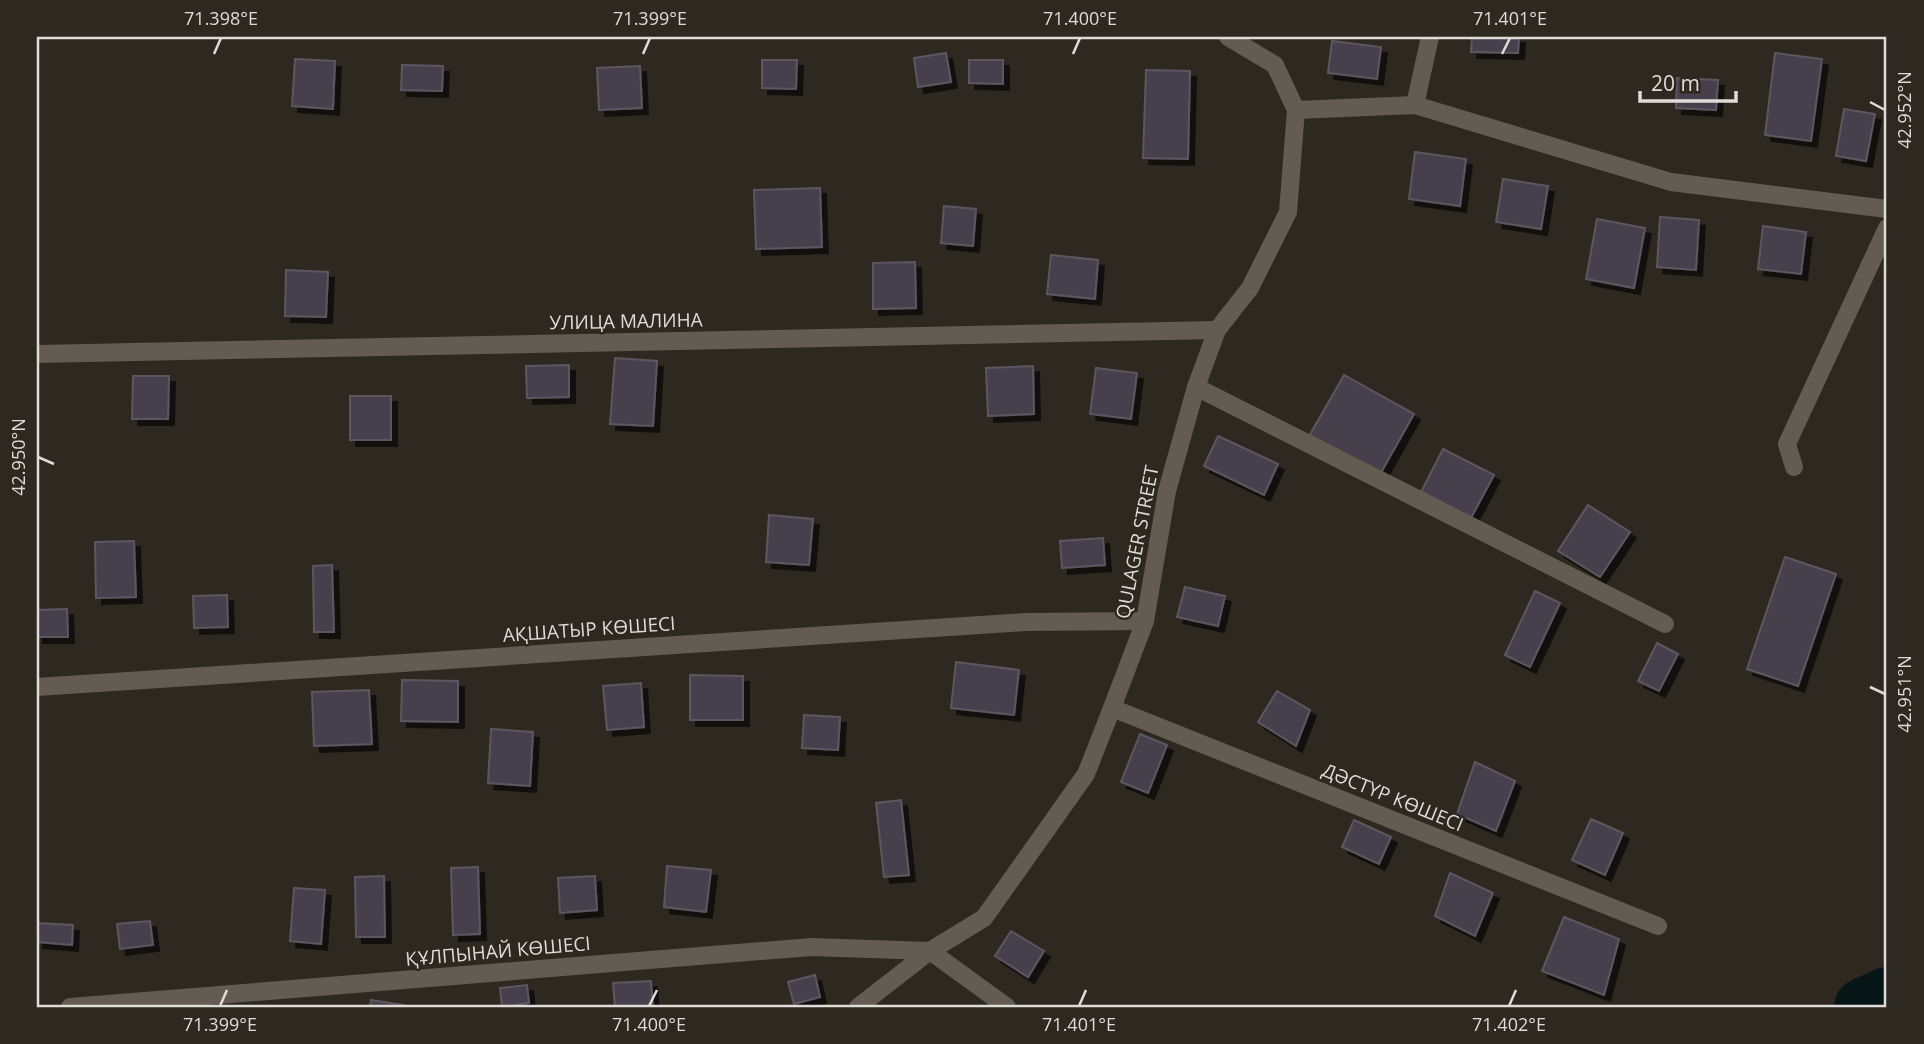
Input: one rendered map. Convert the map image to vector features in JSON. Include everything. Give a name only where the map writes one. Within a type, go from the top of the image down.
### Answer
[{"type":"street","name":"QULAGER STREET","points":[[858,1007],[930,951],[984,918],[1086,774],[1112,708],[1145,621],[1167,491],[1196,387],[1217,330],[1250,288],[1288,212],[1296,110],[1275,65],[1228,37]]},
{"type":"street","points":[[1415,105],[1430,37]]},
{"type":"street","points":[[1296,110],[1415,105],[1671,182],[1887,209]]},
{"type":"street","points":[[1794,467],[1787,444],[1887,228]]},
{"type":"street","name":"УЛИЦА МАЛИНА","points":[[37,354],[1217,330]]},
{"type":"street","points":[[1196,387],[1665,624]]},
{"type":"street","name":"АҚШАТЫР КӨШЕСІ","points":[[37,687],[1026,622],[1145,621]]},
{"type":"street","name":"ДӘСТҮР КӨШЕСІ","points":[[1112,708],[1658,926]]},
{"type":"street","name":"ҚҰЛПЫНАЙ КӨШЕСІ","points":[[70,1007],[811,947],[930,951]]},
{"type":"street","points":[[930,951],[1007,1007]]},
{"type":"building","points":[[1472,37],[1519,37],[1518,53],[1471,52]]},
{"type":"building","points":[[1332,41],[1381,47],[1377,79],[1328,73]]},
{"type":"building","points":[[946,53],[951,82],[918,87],[914,58]]},
{"type":"building","points":[[1775,53],[1822,59],[1811,141],[1765,135]]},
{"type":"building","points":[[295,59],[335,61],[333,109],[292,106]]},
{"type":"building","points":[[762,60],[797,60],[796,89],[762,88]]},
{"type":"building","points":[[969,60],[1003,60],[1003,84],[969,83]]},
{"type":"building","points":[[402,65],[443,66],[442,91],[401,90]]},
{"type":"building","points":[[640,66],[642,108],[599,110],[597,68]]},
{"type":"building","points":[[1146,70],[1190,71],[1188,159],[1143,158]]},
{"type":"building","points":[[1677,78],[1718,80],[1716,110],[1676,108]]},
{"type":"building","points":[[1844,109],[1875,114],[1866,161],[1836,156]]},
{"type":"building","points":[[1415,152],[1466,159],[1460,206],[1409,199]]},
{"type":"building","points":[[1503,179],[1548,186],[1541,229],[1496,222]]},
{"type":"building","points":[[820,188],[822,247],[756,249],[754,190]]},
{"type":"building","points":[[944,206],[976,209],[973,246],[941,243]]},
{"type":"building","points":[[1660,217],[1699,220],[1696,270],[1657,267]]},
{"type":"building","points":[[1597,219],[1645,228],[1634,288],[1586,279]]},
{"type":"building","points":[[1763,226],[1806,232],[1801,274],[1758,269]]},
{"type":"building","points":[[1051,255],[1098,260],[1095,299],[1047,294]]},
{"type":"building","points":[[915,262],[916,308],[873,309],[873,263]]},
{"type":"building","points":[[286,270],[328,272],[326,317],[285,316]]},
{"type":"building","points":[[615,358],[657,361],[653,426],[610,424]]},
{"type":"building","points":[[569,365],[569,397],[527,398],[526,366]]},
{"type":"building","points":[[1033,366],[1034,414],[988,416],[986,368]]},
{"type":"building","points":[[1096,368],[1137,373],[1131,419],[1090,414]]},
{"type":"building","points":[[1344,375],[1414,414],[1378,478],[1308,438]]},
{"type":"building","points":[[133,376],[169,376],[168,419],[132,419]]},
{"type":"building","points":[[350,396],[391,396],[391,440],[350,440]]},
{"type":"building","points":[[1218,436],[1278,464],[1264,495],[1204,466]]},
{"type":"building","points":[[1443,449],[1494,475],[1471,518],[1421,492]]},
{"type":"building","points":[[1588,505],[1630,532],[1600,577],[1558,551]]},
{"type":"building","points":[[769,515],[813,519],[809,565],[766,562]]},
{"type":"building","points":[[1103,538],[1105,565],[1062,568],[1060,541]]},
{"type":"building","points":[[134,541],[136,597],[96,598],[95,542]]},
{"type":"building","points":[[1785,557],[1836,574],[1798,686],[1747,669]]},
{"type":"building","points":[[332,565],[334,632],[314,632],[313,566]]},
{"type":"building","points":[[1185,587],[1225,596],[1218,626],[1177,617]]},
{"type":"building","points":[[1535,591],[1560,603],[1530,667],[1505,655]]},
{"type":"building","points":[[227,595],[228,627],[194,628],[193,596]]},
{"type":"building","points":[[67,609],[68,637],[37,637],[37,610]]},
{"type":"building","points":[[1657,643],[1678,654],[1659,691],[1638,681]]},
{"type":"building","points":[[956,662],[1019,670],[1014,715],[951,708]]},
{"type":"building","points":[[690,675],[743,676],[743,720],[690,720]]},
{"type":"building","points":[[402,680],[458,681],[458,722],[401,721]]},
{"type":"building","points":[[641,683],[644,727],[607,730],[603,686]]},
{"type":"building","points":[[369,690],[372,744],[314,746],[312,692]]},
{"type":"building","points":[[1277,691],[1310,710],[1296,746],[1258,722]]},
{"type":"building","points":[[804,715],[840,717],[838,750],[802,748]]},
{"type":"building","points":[[491,729],[533,732],[530,786],[488,783]]},
{"type":"building","points":[[1140,734],[1167,745],[1148,793],[1121,782]]},
{"type":"building","points":[[1475,762],[1515,781],[1496,831],[1457,814]]},
{"type":"building","points":[[901,800],[909,875],[884,877],[876,803]]},
{"type":"building","points":[[1591,819],[1623,833],[1605,875],[1572,860]]},
{"type":"building","points":[[1354,820],[1391,837],[1379,864],[1342,847]]},
{"type":"building","points":[[667,866],[711,870],[706,912],[664,907]]},
{"type":"building","points":[[478,867],[480,934],[453,935],[451,868]]},
{"type":"building","points":[[1450,873],[1493,893],[1475,936],[1435,916]]},
{"type":"building","points":[[384,876],[385,937],[356,937],[355,877]]},
{"type":"building","points":[[595,876],[597,910],[560,913],[558,878]]},
{"type":"building","points":[[294,888],[325,890],[321,944],[290,941]]},
{"type":"building","points":[[1564,917],[1619,939],[1604,995],[1542,971]]},
{"type":"building","points":[[150,921],[153,945],[120,949],[117,924]]},
{"type":"building","points":[[37,923],[73,925],[72,945],[37,942]]},
{"type":"building","points":[[1011,931],[1044,951],[1028,977],[995,956]]},
{"type":"building","points":[[815,975],[820,997],[794,1004],[788,982]]},
{"type":"building","points":[[651,981],[653,1007],[615,1007],[613,983]]},
{"type":"building","points":[[527,985],[529,1003],[502,1007],[500,988]]},
{"type":"building","points":[[371,1000],[403,1005],[370,1007]]},
{"type":"waterway","points":[[1863,1007],[1887,996]]}]
